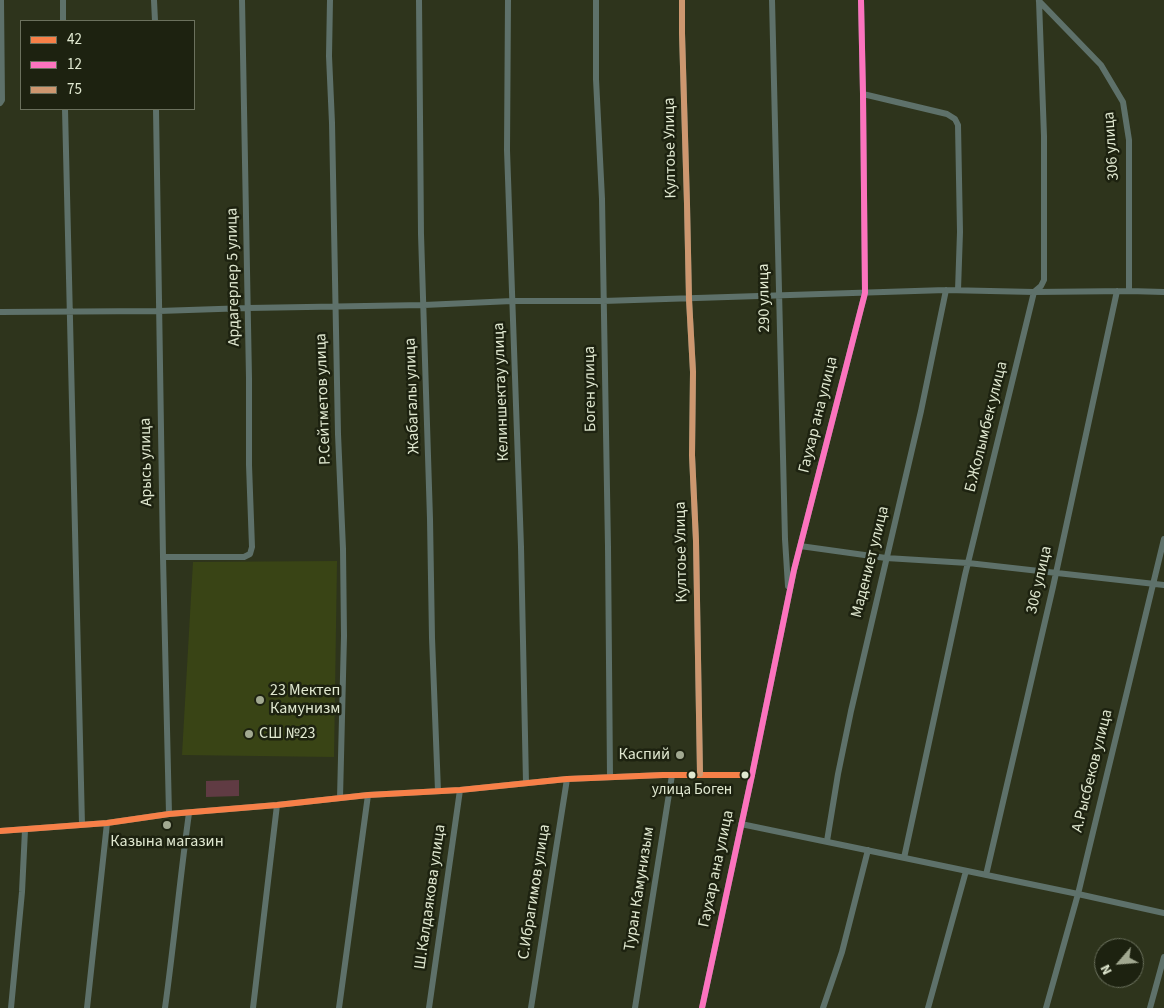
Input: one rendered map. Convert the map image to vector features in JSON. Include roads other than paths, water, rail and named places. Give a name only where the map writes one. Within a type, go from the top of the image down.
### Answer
[{"type":"street","points":[[0,103],[2,100],[1,0]]},
{"type":"street","points":[[63,0],[63,20]]},
{"type":"street","points":[[154,0],[155,20]]},
{"type":"street","name":"Ардагерлер 5 улица","points":[[163,557],[244,558],[250,554],[252,547],[249,465],[242,0]]},
{"type":"street","name":"Р.Сейтметов улица","points":[[330,0],[329,56],[338,434],[344,549],[340,798]]},
{"type":"street","name":"Жабагалы улица","points":[[419,0],[421,234],[438,791]]},
{"type":"street","name":"Келиншектау улица","points":[[508,0],[507,150],[522,546],[526,783]]},
{"type":"street","name":"Боген улица","points":[[596,0],[596,79],[602,199],[610,778]]},
{"type":"street","name":"Култоье Улица","points":[[682,0],[689,299],[693,372],[692,455],[696,541],[700,774]]},
{"type":"street","name":"290 улица","points":[[772,0],[784,539],[789,595]]},
{"type":"street","name":"Гаухар ана улица","points":[[702,1008],[800,546],[865,293],[861,0]]},
{"type":"street","name":"306 улица","points":[[1038,0],[1101,65],[1123,102],[1129,140],[1129,291]]},
{"type":"street","name":"Б.Жолымбек улица","points":[[904,858],[968,563],[1034,292],[1041,286],[1044,280],[1044,136],[1038,0]]},
{"type":"street","points":[[863,94],[947,114],[955,119],[958,126],[960,232],[958,290]]},
{"type":"street","points":[[65,110],[82,824]]},
{"type":"street","name":"Арысь улица","points":[[156,110],[169,814]]},
{"type":"street","points":[[0,312],[159,311],[424,305],[512,301],[689,299],[946,290],[1164,292]]},
{"type":"street","name":"Мадениет улица","points":[[827,841],[851,711],[946,290]]},
{"type":"street","name":"306 улица","points":[[986,875],[1056,573],[1117,291]]},
{"type":"street","name":"А.Рысбеков улица","points":[[1046,1008],[1078,894],[1164,539]]},
{"type":"street","points":[[800,546],[886,558],[968,563],[1164,585]]},
{"type":"street","points":[[0,831],[368,795],[460,790],[567,779],[700,774],[752,775]]},
{"type":"street","name":"Туран Камунизым","points":[[635,1008],[672,775]]},
{"type":"street","name":"С.Ибрагимов улица","points":[[531,1008],[567,779]]},
{"type":"street","name":"Ш.Калдаякова улица","points":[[429,1008],[460,790]]},
{"type":"street","points":[[339,1008],[368,795]]},
{"type":"street","points":[[253,1008],[277,805]]},
{"type":"street","points":[[165,1008],[189,813]]},
{"type":"street","points":[[87,1008],[107,822]]},
{"type":"street","points":[[741,824],[1164,913]]},
{"type":"street","points":[[11,1008],[22,892],[25,830]]},
{"type":"street","points":[[823,1008],[842,952],[868,850]]},
{"type":"street","points":[[928,1008],[966,871]]},
{"type":"street","points":[[1150,1008],[1164,957]]},
{"type":"place","name":"23 Мектеп Камунизм","points":[[260,700]]},
{"type":"place","name":"СШ №23","points":[[249,734]]},
{"type":"place","name":"Каспий","points":[[680,755]]},
{"type":"place","name":"улица Боген","points":[[692,775]]},
{"type":"place","name":"Казына магазин","points":[[167,825]]}]
